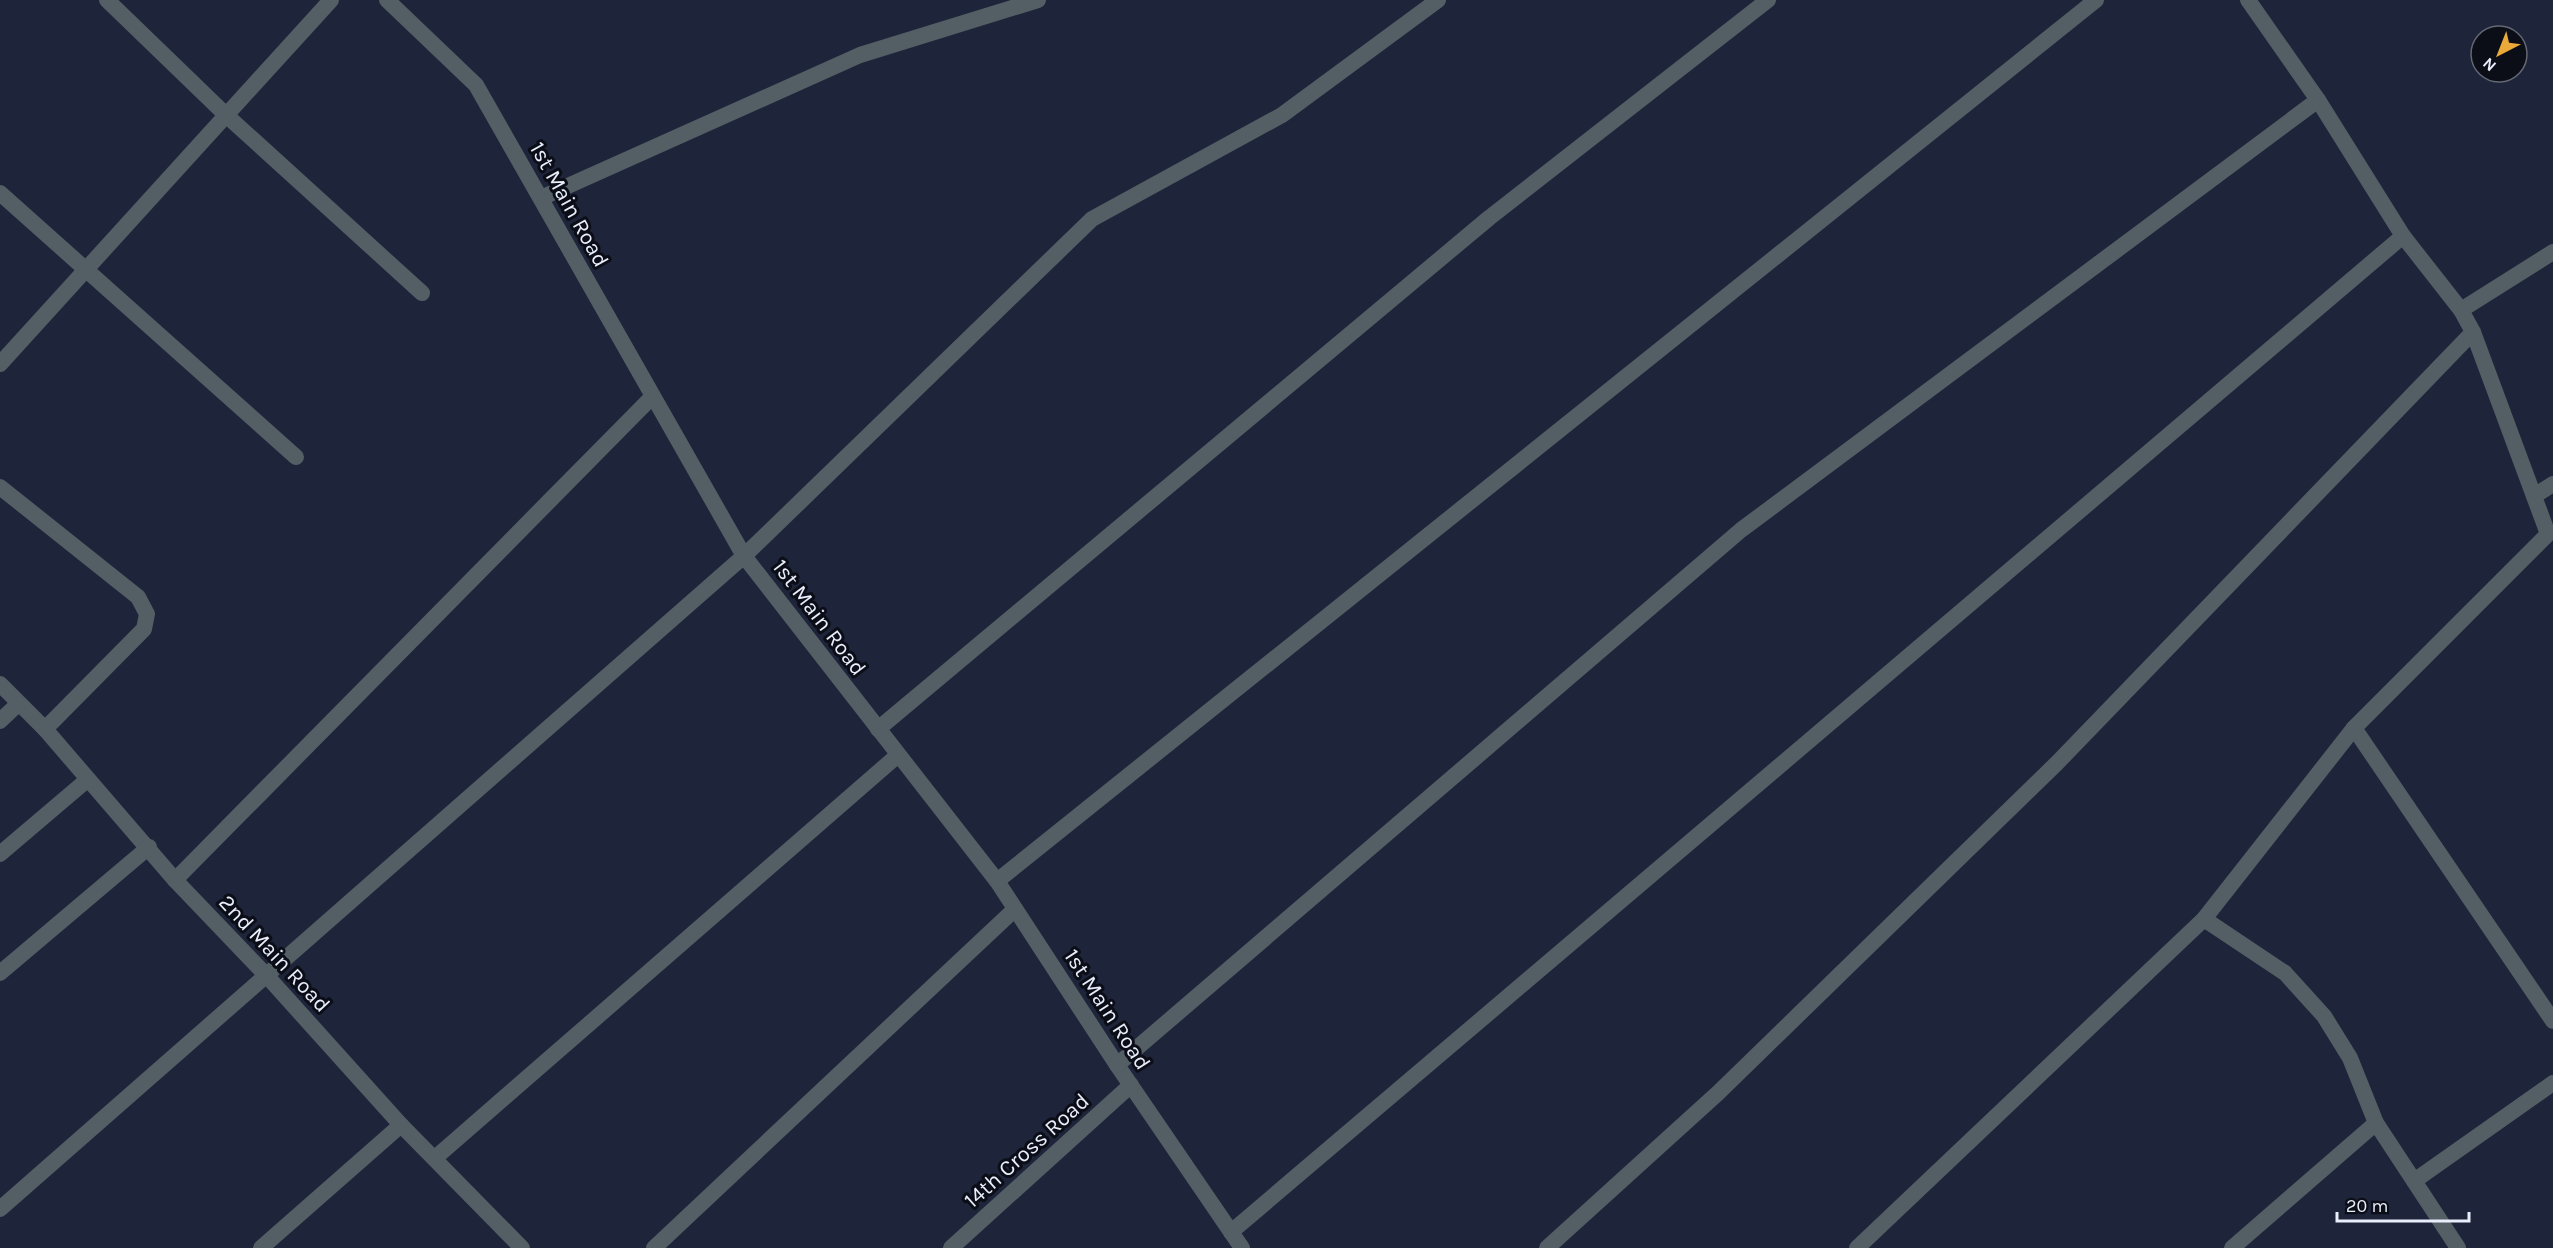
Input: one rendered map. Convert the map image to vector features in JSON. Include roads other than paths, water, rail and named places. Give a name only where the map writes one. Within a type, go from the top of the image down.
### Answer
[{"type":"street","points":[[107,0],[226,115],[422,293]]},
{"type":"street","points":[[0,364],[331,0]]},
{"type":"street","name":"1st Main Road","points":[[387,0],[476,85],[744,555],[997,881],[1117,1065],[1242,1248]]},
{"type":"street","points":[[541,198],[860,55],[1038,0]]},
{"type":"street","points":[[0,1209],[744,555],[1092,219],[1282,115],[1438,0]]},
{"type":"street","points":[[878,729],[1489,218],[1768,0]]},
{"type":"street","points":[[997,881],[2096,0]]},
{"type":"street","points":[[1857,1248],[2204,919],[2354,728],[2551,539],[2473,332],[2461,310],[2403,236],[2318,100],[2248,0]]},
{"type":"street","points":[[1117,1065],[1741,530],[2318,100]]},
{"type":"street","points":[[0,194],[296,457]]},
{"type":"street","points":[[1231,1232],[2403,236]]},
{"type":"street","points":[[2461,310],[2553,252]]},
{"type":"street","points":[[1547,1248],[1718,1093],[2057,763],[2473,332]]},
{"type":"street","points":[[175,880],[652,397]]},
{"type":"street","points":[[2534,496],[2553,484]]},
{"type":"street","points":[[0,487],[138,597],[147,615],[144,628],[45,729]]},
{"type":"street","name":"2nd Main Road","points":[[0,684],[45,729],[87,780],[149,847],[175,880],[266,975],[401,1125],[522,1248]]},
{"type":"street","points":[[0,721],[18,704]]},
{"type":"street","points":[[2354,728],[2553,1021]]},
{"type":"street","points":[[435,1158],[898,755]]},
{"type":"street","points":[[0,854],[87,780]]},
{"type":"street","points":[[0,973],[149,847]]},
{"type":"street","points":[[654,1248],[1015,909]]},
{"type":"street","points":[[2204,919],[2285,973],[2324,1016],[2350,1058],[2376,1123],[2458,1248]]},
{"type":"street","points":[[2414,1181],[2553,1083]]},
{"type":"street","name":"14th Cross Road","points":[[951,1248],[1131,1085]]},
{"type":"street","points":[[2232,1248],[2376,1123]]},
{"type":"street","points":[[261,1248],[401,1125]]}]
